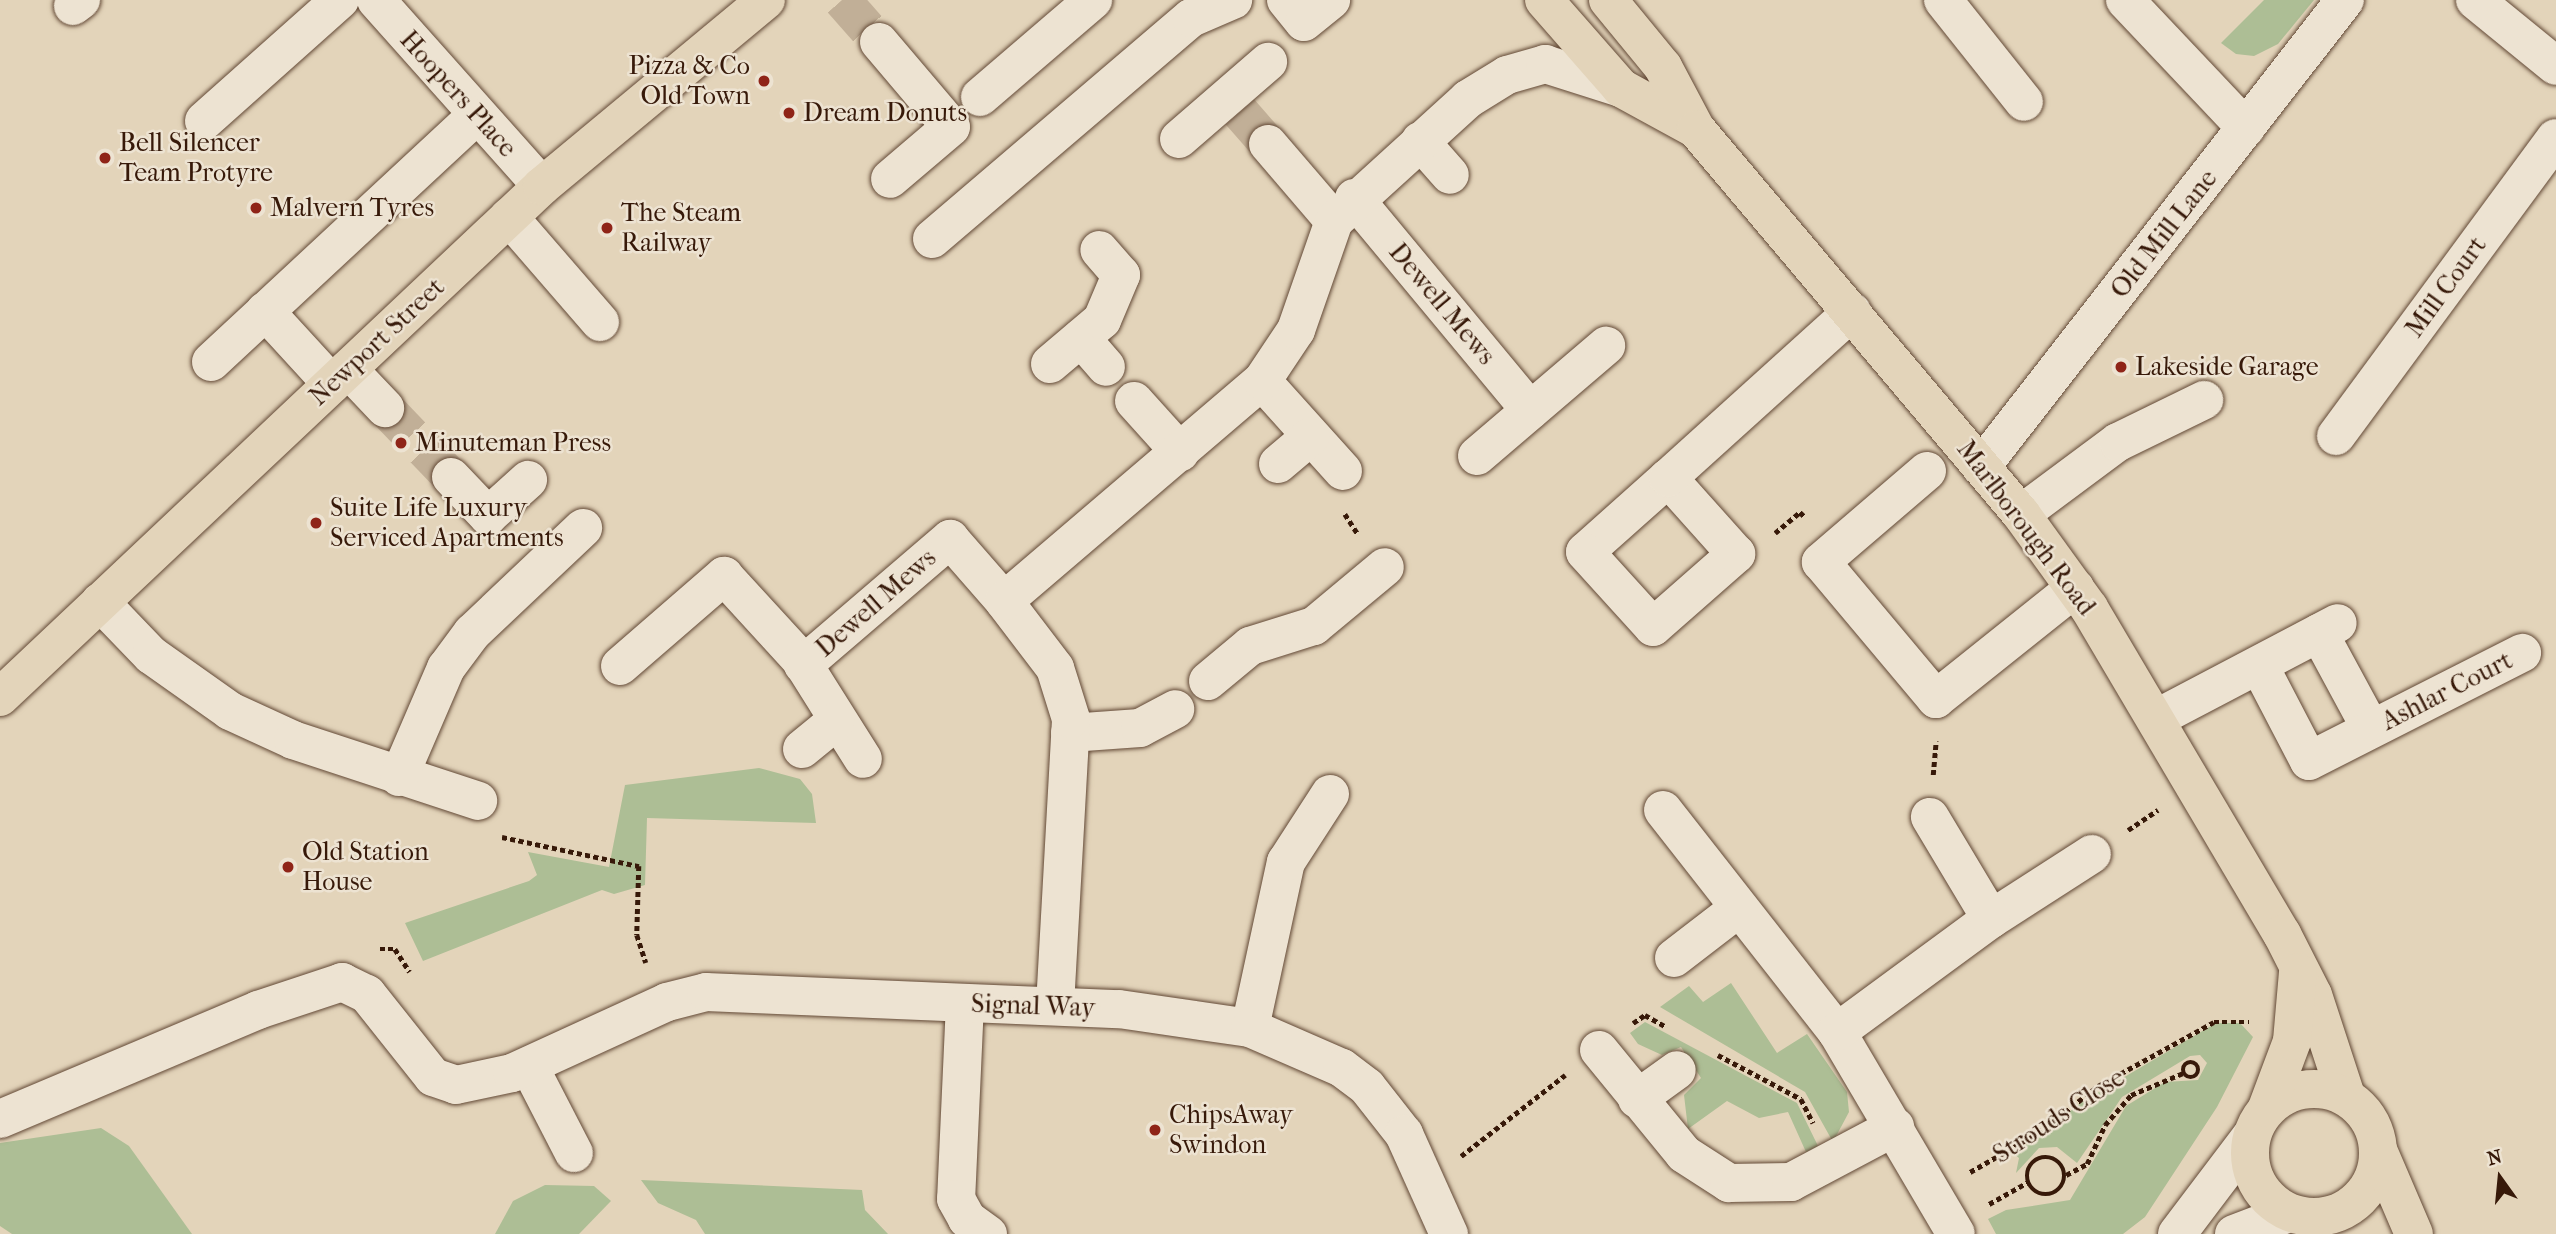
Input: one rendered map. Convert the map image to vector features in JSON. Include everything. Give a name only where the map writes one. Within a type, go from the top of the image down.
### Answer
[{"type":"main road","name":"Newport Street","points":[[0,697],[542,186],[766,0]]},
{"type":"main road","name":"Marlborough Road","points":[[1544,0],[1621,88],[1696,129]]},
{"type":"main road","name":"Marlborough Road","points":[[1608,0],[1663,67],[1696,129],[2021,514],[2075,588],[2157,718],[2297,967],[2346,1096]]},
{"type":"main road","points":[[2297,967],[2292,1041],[2259,1121],[2249,1154],[2260,1189],[2299,1215],[2344,1234]]},
{"type":"main road","points":[[2259,1121],[2304,1088],[2346,1096],[2374,1129],[2378,1150],[2414,1234]]},
{"type":"main road","points":[[2299,1215],[2330,1215],[2358,1199],[2376,1171],[2378,1150]]},
{"type":"street","points":[[204,121],[340,0]]},
{"type":"street","name":"Hoopers Place","points":[[376,0],[476,116],[542,186]]},
{"type":"street","points":[[932,239],[1191,18],[1233,0]]},
{"type":"street","points":[[1286,0],[1304,22],[1331,0]]},
{"type":"street","points":[[1943,0],[2024,102]]},
{"type":"street","points":[[2125,0],[2246,128]]},
{"type":"street","name":"Old Mill Lane","points":[[1981,467],[2345,0]]},
{"type":"street","points":[[2475,0],[2556,66]]},
{"type":"street","points":[[980,97],[1076,5]]},
{"type":"street","points":[[879,43],[951,127],[890,179]]},
{"type":"street","points":[[1179,139],[1234,104],[1268,62]]},
{"type":"street","points":[[1004,601],[1262,381],[1296,330],[1344,209],[1483,88],[1527,67],[1559,67],[1621,88]]},
{"type":"street","points":[[211,362],[476,116]]},
{"type":"street","name":"Mill Court","points":[[2336,436],[2556,138]]},
{"type":"street","points":[[1420,141],[1450,175]]},
{"type":"street","name":"Dewell Mews","points":[[1268,144],[1344,209],[1530,410]]},
{"type":"street","points":[[509,217],[600,322]]},
{"type":"street","points":[[1050,364],[1102,320],[1121,275],[1100,250]]},
{"type":"street","points":[[265,311],[340,376],[385,408]]},
{"type":"street","points":[[1668,478],[1852,312]]},
{"type":"street","points":[[1080,338],[1106,367]]},
{"type":"street","points":[[1477,456],[1606,346]]},
{"type":"street","points":[[1262,381],[1343,471]]},
{"type":"street","points":[[2021,514],[2107,449],[2204,400]]},
{"type":"street","points":[[1134,401],[1180,452]]},
{"type":"street","points":[[1278,464],[1311,436]]},
{"type":"street","points":[[1927,471],[1821,562],[1936,699],[2075,588]]},
{"type":"street","points":[[450,477],[488,516],[528,480]]},
{"type":"street","points":[[400,777],[446,668],[472,634],[583,528]]},
{"type":"street","name":"Dewell Mews","points":[[803,665],[950,539],[1004,601],[1055,668],[1067,694],[1070,733],[1055,1006]]},
{"type":"street","points":[[1208,681],[1250,646],[1314,626],[1385,567]]},
{"type":"street","name":"Dewell Mews","points":[[620,666],[724,576],[803,665],[835,722],[863,759]]},
{"type":"street","points":[[100,602],[151,654],[222,706],[400,777],[478,801]]},
{"type":"street","name":"Ashlar Court","points":[[2157,718],[2328,628],[2371,729]]},
{"type":"street","name":"Ashlar Court","points":[[2259,665],[2309,761],[2522,653]]},
{"type":"street","points":[[1070,733],[1140,728],[1175,709]]},
{"type":"street","points":[[802,749],[835,722]]},
{"type":"street","points":[[1250,1028],[1286,862],[1330,794]]},
{"type":"street","points":[[1663,810],[1837,1032],[1956,1234]]},
{"type":"street","points":[[1930,817],[1991,919]]},
{"type":"street","points":[[1837,1032],[1991,919],[2092,854]]},
{"type":"street","points":[[1674,958],[1739,908]]},
{"type":"street","name":"Signal Way","points":[[0,1119],[258,1010],[342,982],[367,995],[417,1063],[445,1084],[491,1080],[529,1066],[667,1002],[724,991],[1055,1006],[1250,1028],[1313,1051],[1367,1087],[1404,1134],[1449,1234]]},
{"type":"street","points":[[965,1003],[956,1199],[967,1219],[988,1234]]},
{"type":"street","points":[[1599,1050],[1637,1099],[1699,1167],[1749,1187],[1803,1178],[1895,1127]]},
{"type":"street","points":[[529,1066],[574,1153]]},
{"type":"street","points":[[1637,1099],[1677,1070]]},
{"type":"street","points":[[2177,1234],[2259,1121]]},
{"type":"street","points":[[2234,1234],[2299,1215]]},
{"type":"path","points":[[1343,471],[1365,496],[1343,516],[1385,567]]},
{"type":"path","points":[[478,801],[471,828],[639,866],[638,943],[667,1002]]},
{"type":"path","name":"Strouds Close","points":[[1933,1193],[2030,1139],[2098,1086],[2214,1022],[2231,1017],[2263,1026]]},
{"type":"path","points":[[2066,1175],[2059,1161],[2046,1156],[2030,1164],[2027,1177],[2032,1189],[2048,1195],[2061,1188],[2066,1175],[2087,1164],[2105,1125],[2131,1096],[2183,1073]]},
{"type":"green space","points":[[2264,0],[2314,0],[2278,44],[2254,56],[2236,54],[2221,43]]},
{"type":"green space","points":[[759,768],[800,779],[812,794],[816,823],[647,818],[645,885],[614,894],[602,890],[423,961],[405,923],[529,881],[537,875],[528,852],[609,867],[625,785]]},
{"type":"green space","points":[[1731,983],[1777,1053],[1807,1034],[1847,1092],[1849,1112],[1833,1142],[1805,1092],[1660,1007],[1689,986],[1703,1002]]},
{"type":"green space","points":[[1645,1022],[1797,1103],[1818,1146],[1806,1152],[1788,1112],[1759,1118],[1727,1101],[1688,1129],[1684,1095],[1701,1078],[1681,1047],[1662,1055],[1638,1044],[1630,1033]]},
{"type":"green space","points":[[2216,1023],[2240,1023],[2253,1037],[2217,1107],[2145,1217],[2123,1234],[1996,1234],[1988,1219],[2006,1210],[2070,1200],[2126,1106],[2165,1082],[2198,1080],[2207,1063],[2200,1055],[2190,1056],[2122,1097],[2077,1163],[2057,1147],[2039,1148],[2016,1173],[2019,1158],[2014,1154],[2082,1102]]},
{"type":"green space","points":[[101,1128],[129,1146],[192,1234],[12,1234],[0,1226],[0,1143]]},
{"type":"green space","points":[[641,1180],[862,1190],[865,1210],[888,1234],[705,1234],[696,1220],[658,1203]]},
{"type":"green space","points":[[545,1185],[594,1186],[611,1201],[579,1234],[495,1234],[513,1201]]},
{"type":"tunnel","points":[[842,0],[879,42]]},
{"type":"tunnel","points":[[1240,112],[1268,144]]},
{"type":"tunnel","points":[[385,408],[451,477]]},
{"type":"place","name":"Pizza & Co Old Town","points":[[764,81]]},
{"type":"place","name":"Dream Donuts","points":[[789,113]]},
{"type":"place","name":"Bell Silencer Team Protyre","points":[[105,158]]},
{"type":"place","name":"Malvern Tyres","points":[[256,208]]},
{"type":"place","name":"The Steam Railway","points":[[607,228]]},
{"type":"place","name":"Lakeside Garage","points":[[2121,367]]},
{"type":"place","name":"Minuteman Press","points":[[401,443]]},
{"type":"place","name":"Suite Life Luxury Serviced Apartments","points":[[316,523]]},
{"type":"place","name":"Old Station House","points":[[288,867]]},
{"type":"place","name":"ChipsAway Swindon","points":[[1155,1130]]}]
